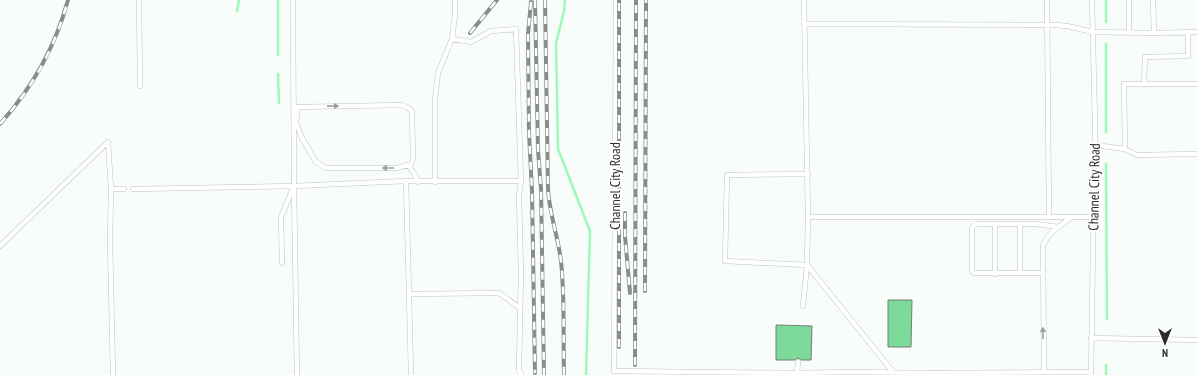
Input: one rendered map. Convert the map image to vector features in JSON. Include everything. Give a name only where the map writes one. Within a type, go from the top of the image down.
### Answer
[{"type":"lane","points":[[139,0],[140,86]]},
{"type":"lane","points":[[293,0],[296,123],[302,138],[316,162],[326,168],[397,168],[411,164],[413,159],[412,111],[407,107],[401,105],[296,107]]},
{"type":"lane","points":[[435,182],[435,99],[438,73],[452,40],[455,0]]},
{"type":"lane","name":"Channel City Road","points":[[616,0],[614,371],[797,374]]},
{"type":"lane","points":[[803,306],[807,265],[808,217],[804,0]]},
{"type":"lane","points":[[1047,0],[1046,25],[1049,217]]},
{"type":"lane","name":"Channel City Road","points":[[1091,373],[1095,145],[1092,0]]},
{"type":"lane","points":[[1129,0],[1129,33]]},
{"type":"lane","points":[[1153,0],[1154,33]]},
{"type":"lane","points":[[805,24],[1046,25],[1067,26],[1093,32],[1197,32]]},
{"type":"lane","points":[[452,40],[471,42],[491,31],[516,29],[521,181],[519,196],[521,271],[519,369],[521,375]]},
{"type":"lane","points":[[1144,84],[1145,57],[1188,56],[1188,32]]},
{"type":"lane","points":[[1125,149],[1124,84],[1197,84]]},
{"type":"lane","points":[[296,107],[294,186],[297,375]]},
{"type":"lane","points":[[0,246],[108,142],[111,189],[110,241],[113,375]]},
{"type":"lane","points":[[1095,145],[1125,149],[1137,155],[1197,154]]},
{"type":"lane","points":[[408,165],[418,182]]},
{"type":"lane","points":[[808,174],[727,175],[725,261],[807,265],[893,372]]},
{"type":"lane","points":[[133,189],[406,182],[521,181]]},
{"type":"lane","points":[[406,182],[411,375]]},
{"type":"lane","points":[[282,263],[281,217],[294,186]]},
{"type":"lane","points":[[111,189],[124,189]]},
{"type":"lane","points":[[808,217],[1093,217]]},
{"type":"lane","points":[[1044,372],[1043,246],[1048,235],[1073,217]]},
{"type":"lane","points":[[1043,273],[976,274],[972,271],[972,229],[976,224],[1035,224],[1058,227]]},
{"type":"lane","points":[[995,224],[995,274]]},
{"type":"lane","points":[[1020,224],[1020,273]]},
{"type":"lane","points":[[409,294],[499,293],[520,308]]},
{"type":"lane","points":[[1091,338],[1197,340]]},
{"type":"lane","points":[[798,362],[797,374],[893,372],[1091,373]]},
{"type":"building","points":[[888,300],[912,300],[911,347],[888,347]]},
{"type":"building","points":[[776,325],[812,326],[811,360],[801,360],[798,358],[795,360],[776,360]]},
{"type":"waterway","points":[[237,11],[239,0]]},
{"type":"waterway","points":[[278,0],[278,55]]},
{"type":"waterway","points":[[565,0],[564,11],[556,43],[558,149],[590,231],[586,375]]},
{"type":"waterway","points":[[1106,0],[1106,22]]},
{"type":"waterway","points":[[1106,44],[1106,132]]},
{"type":"waterway","points":[[278,74],[279,103]]},
{"type":"waterway","points":[[1106,164],[1107,319]]},
{"type":"waterway","points":[[1106,365],[1106,375]]},
{"type":"railway","points":[[0,124],[23,96],[42,66],[57,34],[68,0]]},
{"type":"railway","points":[[470,33],[497,0]]},
{"type":"railway","points":[[535,0],[538,150],[541,189],[544,375]]},
{"type":"railway","points":[[545,0],[548,188],[561,261],[564,375]]},
{"type":"railway","points":[[619,0],[619,347]]},
{"type":"railway","points":[[635,365],[636,0]]},
{"type":"railway","points":[[645,291],[646,0]]},
{"type":"railway","points":[[531,2],[528,34],[529,133],[532,191],[535,373]]},
{"type":"railway","points":[[625,213],[625,236],[630,293]]}]
